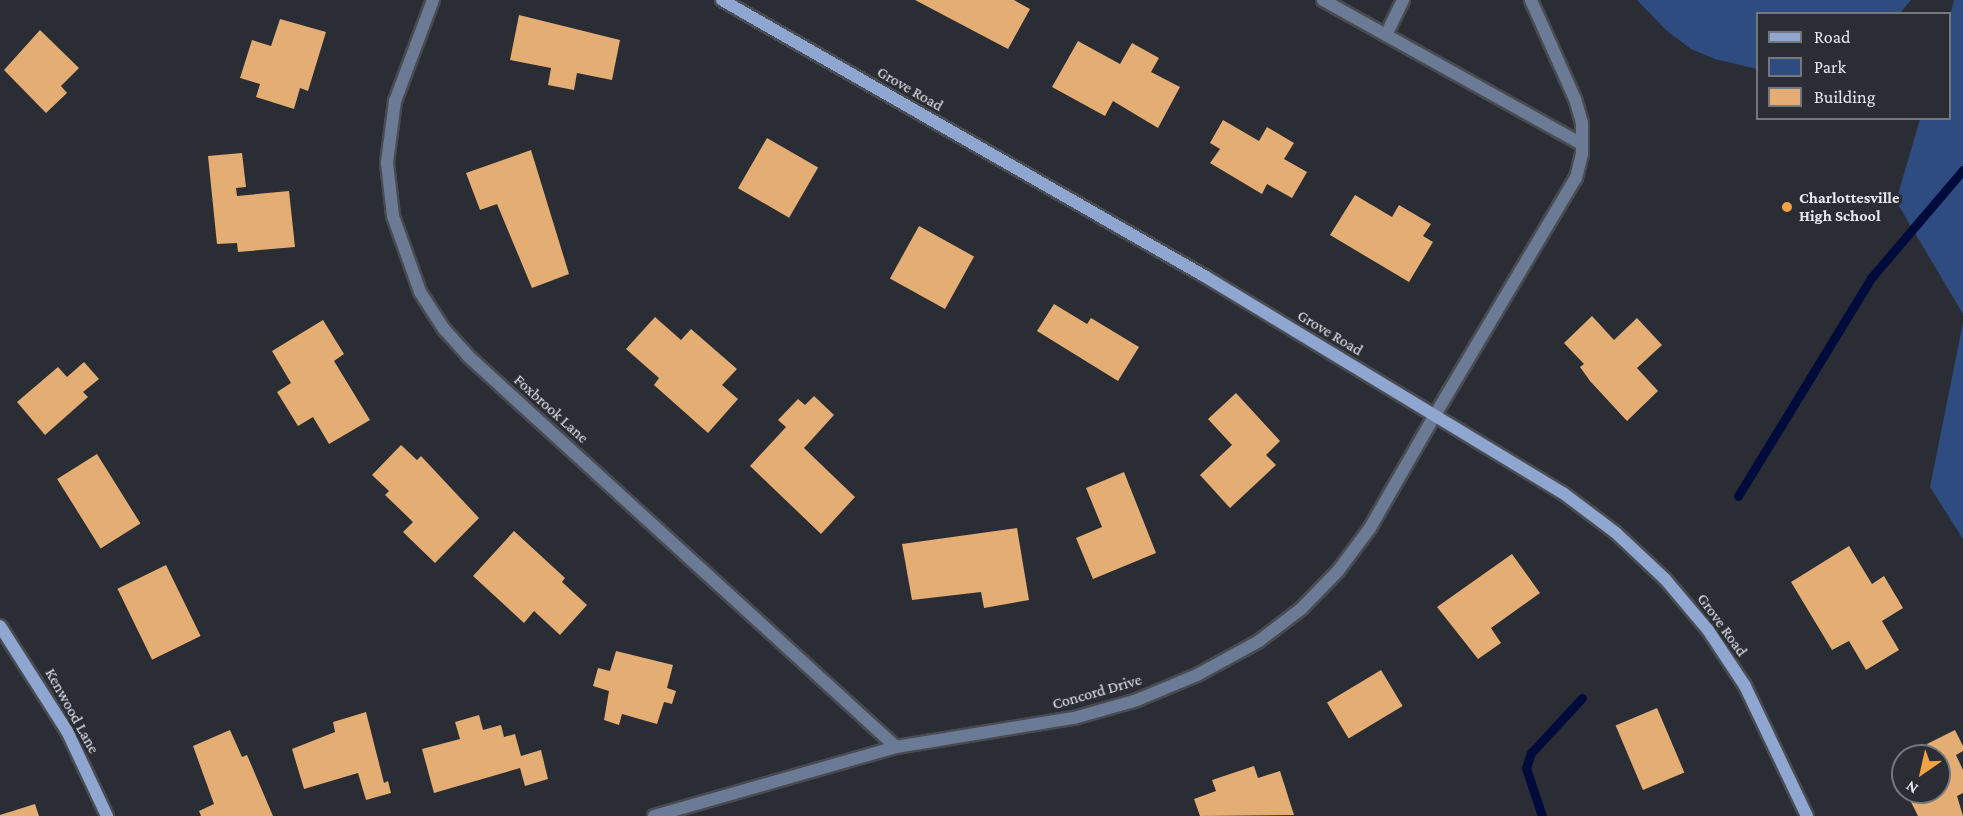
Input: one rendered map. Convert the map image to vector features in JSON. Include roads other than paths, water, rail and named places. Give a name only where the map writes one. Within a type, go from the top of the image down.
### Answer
[{"type":"street","name":"Foxbrook Lane","points":[[433,0],[395,101],[387,163],[393,216],[420,292],[444,329],[468,356],[896,747]]},
{"type":"street","name":"Grove Road","points":[[722,0],[1206,277],[1563,493],[1616,533],[1665,579],[1708,630],[1745,686],[1807,816]]},
{"type":"street","points":[[1323,0],[1582,144]]},
{"type":"street","points":[[1386,35],[1403,0]]},
{"type":"street","name":"Concord Drive","points":[[654,816],[814,767],[896,747],[1074,718],[1137,700],[1197,675],[1259,641],[1301,609],[1338,571],[1370,528],[1435,415],[1566,200],[1576,178],[1582,144],[1575,99],[1531,0]]},
{"type":"street","name":"Kenwood Lane","points":[[0,626],[67,731],[107,816]]},
{"type":"waterway","points":[[1738,496],[1871,278],[1963,170]]},
{"type":"waterway","points":[[1542,816],[1526,768],[1531,753],[1582,698]]},
{"type":"place","name":"Charlottesville High School","points":[[1787,207]]}]
